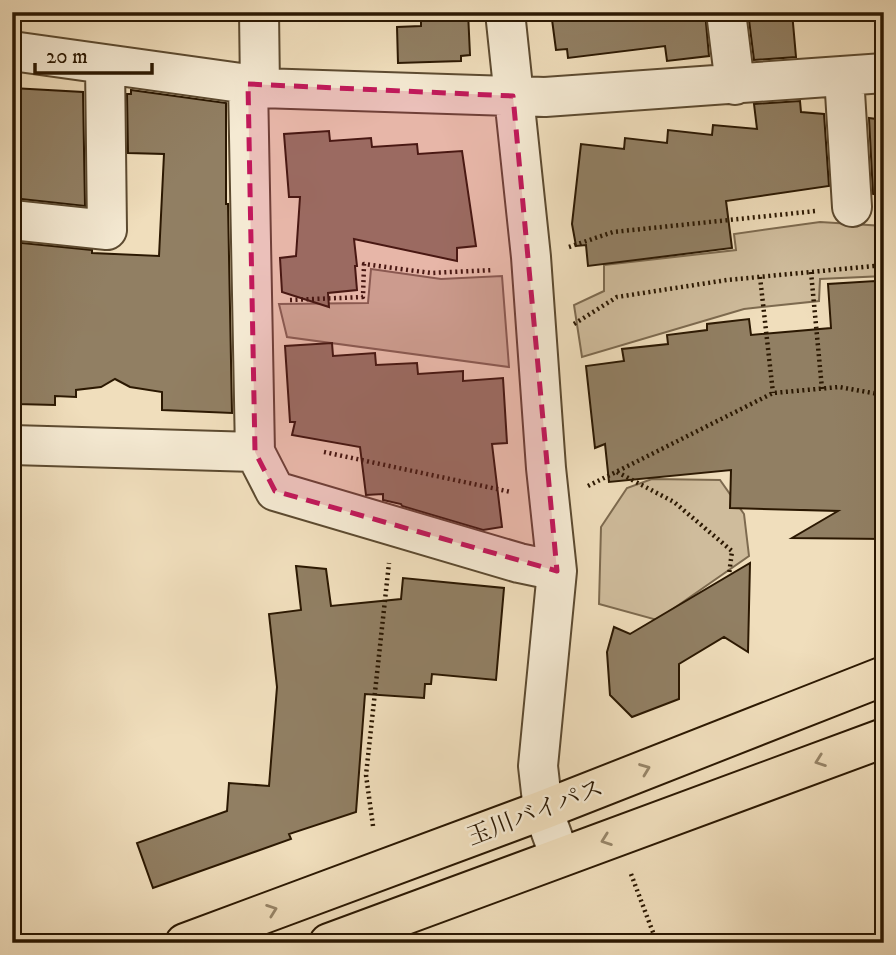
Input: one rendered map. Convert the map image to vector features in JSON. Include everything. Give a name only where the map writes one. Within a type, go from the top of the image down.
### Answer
[{"type":"highway","name":"玉川バイパス","points":[[185,943],[543,810],[884,676]]},
{"type":"highway","name":"玉川バイパス","points":[[329,943],[884,738]]},
{"type":"street","points":[[259,12],[254,86],[251,301],[255,452],[275,491],[519,563],[557,571]]},
{"type":"street","points":[[505,12],[531,257],[546,468],[557,571],[538,766],[543,810],[560,857]]},
{"type":"street","points":[[726,12],[735,85]]},
{"type":"street","points":[[12,51],[254,86],[545,97],[884,74]]},
{"type":"street","points":[[12,220],[107,230],[105,65]]},
{"type":"street","points":[[844,76],[852,207]]},
{"type":"street","points":[[12,445],[255,452]]},
{"type":"path","points":[[562,249],[613,232],[852,207]]},
{"type":"path","points":[[251,301],[363,298],[364,264],[431,273],[495,270]]},
{"type":"path","points":[[570,327],[617,297],[727,280],[884,265]]},
{"type":"path","points":[[811,272],[822,389]]},
{"type":"path","points":[[760,277],[773,393]]},
{"type":"path","points":[[587,487],[773,393],[839,387],[884,395]]},
{"type":"path","points":[[324,452],[522,495]]},
{"type":"path","points":[[617,472],[674,502],[732,551],[729,575]]},
{"type":"path","points":[[373,827],[366,775],[393,525]]},
{"type":"path","points":[[628,866],[657,943]]},
{"type":"highlighted area","points":[[248,84],[513,96],[557,571],[275,491],[255,452]]},
{"type":"shaded area","points":[[820,222],[884,226],[884,276],[820,279],[819,301],[744,309],[582,357],[574,305],[604,291],[604,265],[736,250],[734,234]]},
{"type":"shaded area","points":[[371,269],[441,279],[502,276],[509,367],[287,337],[279,304],[368,303]]},
{"type":"shaded area","points":[[652,479],[720,480],[744,514],[749,556],[657,620],[599,604],[601,527],[627,488]]},
{"type":"building","points":[[421,12],[468,12],[470,55],[461,56],[461,61],[398,63],[397,27],[421,26]]},
{"type":"building","points":[[551,12],[705,12],[709,56],[667,61],[665,46],[568,58],[567,49],[556,50]]},
{"type":"building","points":[[748,12],[792,12],[796,57],[754,60]]},
{"type":"building","points":[[12,88],[83,92],[85,206],[12,198]]},
{"type":"building","points":[[131,90],[226,103],[232,413],[162,410],[162,392],[130,387],[115,379],[101,387],[76,390],[76,397],[55,396],[55,405],[17,404],[19,325],[13,324],[12,242],[92,250],[92,253],[159,256],[164,154],[128,153],[127,94],[131,94]]},
{"type":"building","points":[[800,101],[801,112],[824,114],[829,186],[726,201],[732,248],[588,266],[586,245],[576,246],[572,224],[581,144],[624,149],[625,138],[667,143],[668,130],[712,135],[713,125],[757,129],[754,104]]},
{"type":"building","points":[[869,118],[884,120],[884,196],[873,194]]},
{"type":"building","points":[[329,131],[330,141],[371,138],[372,147],[417,144],[418,154],[462,151],[476,246],[457,248],[457,261],[354,239],[357,290],[328,293],[329,307],[282,292],[280,258],[296,256],[300,197],[289,197],[284,134]]},
{"type":"building","points":[[875,281],[875,294],[884,293],[884,539],[792,538],[838,511],[730,508],[731,470],[609,482],[605,444],[595,448],[586,366],[624,361],[622,349],[668,344],[667,335],[707,330],[707,324],[749,319],[751,335],[831,328],[828,284]]},
{"type":"building","points":[[332,343],[333,356],[375,353],[376,365],[417,363],[418,374],[463,371],[463,381],[503,378],[507,443],[492,444],[502,527],[483,530],[383,500],[383,494],[366,495],[360,447],[292,435],[295,422],[290,422],[285,346]]},
{"type":"building","points":[[750,563],[748,652],[724,637],[679,664],[679,699],[632,717],[610,695],[607,652],[614,627],[630,634]]},
{"type":"building","points":[[296,566],[326,569],[331,606],[401,599],[403,578],[504,588],[496,680],[432,674],[431,684],[425,684],[424,698],[365,694],[356,812],[289,834],[291,839],[153,888],[137,843],[227,811],[229,783],[269,786],[277,687],[269,614],[301,610]]}]
